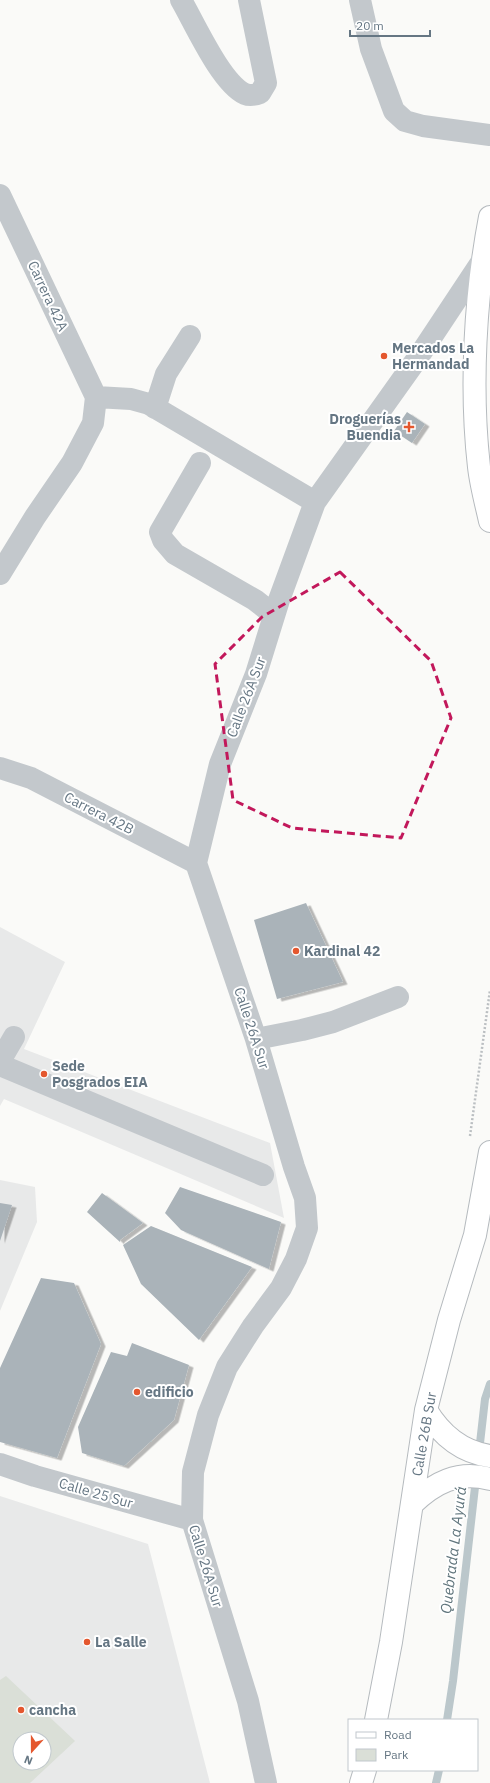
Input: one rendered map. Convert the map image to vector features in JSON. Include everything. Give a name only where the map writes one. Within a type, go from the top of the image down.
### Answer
[{"type":"main road","points":[[490,217],[482,261],[474,382],[479,468],[490,521]]},
{"type":"main road","name":"Calle 26B Sur","points":[[376,1719],[391,1642],[426,1410],[449,1320],[475,1235],[490,1152]]},
{"type":"main road","points":[[426,1410],[439,1429],[450,1440],[463,1449],[490,1456]]},
{"type":"main road","points":[[412,1504],[427,1491],[458,1476],[477,1475],[490,1479]]},
{"type":"main road","points":[[361,1783],[365,1771]]},
{"type":"street","points":[[181,0],[224,76],[240,91],[247,95],[254,95],[260,93],[266,83],[249,0]]},
{"type":"street","points":[[360,0],[371,49],[394,111],[405,121],[423,126],[490,135]]},
{"type":"street","name":"Carrera 42A","points":[[0,194],[96,397]]},
{"type":"street","points":[[0,574],[35,517],[72,463],[93,423],[96,397],[130,399],[155,408],[315,502],[418,356],[482,261]]},
{"type":"street","points":[[155,408],[166,374],[190,336]]},
{"type":"street","points":[[200,463],[160,532],[163,540],[176,554],[255,600],[274,614]]},
{"type":"street","name":"Calle 26A Sur","points":[[266,1783],[248,1701],[192,1520],[193,1472],[208,1415],[227,1367],[287,1277],[296,1259],[307,1228],[305,1198],[294,1167],[256,1039],[196,863],[220,764],[256,674],[274,614],[315,502]]},
{"type":"street","name":"Carrera 42B","points":[[0,768],[31,778],[196,863]]},
{"type":"street","points":[[256,1039],[333,1022],[398,997]]},
{"type":"street","points":[[0,1061],[14,1037]]},
{"type":"street","points":[[0,1065],[263,1174]]},
{"type":"street","name":"Calle 25 Sur","points":[[0,1464],[35,1476],[192,1520]]},
{"type":"highlighted area","points":[[340,572],[431,661],[451,718],[401,838],[292,828],[233,800],[215,664],[262,617]]},
{"type":"shaded area","name":"Sede Posgrados EIA","points":[[0,927],[65,962],[24,1049],[270,1143],[284,1218],[4,1099],[0,1106]]},
{"type":"shaded area","points":[[0,1180],[35,1187],[37,1222],[0,1311]]},
{"type":"shaded area","name":"La Salle","points":[[0,1496],[148,1544],[210,1783],[0,1783]]},
{"type":"green space","name":"cancha","points":[[6,1676],[75,1741],[52,1762],[52,1731],[12,1731],[12,1771],[43,1771],[30,1783],[0,1783],[0,1680]]},
{"type":"building","name":"Droguerías Buendia","points":[[407,412],[425,424],[412,443],[394,431]]},
{"type":"building","name":"Kardinal 42","points":[[306,903],[343,982],[277,999],[254,920]]},
{"type":"building","points":[[180,1187],[281,1222],[269,1269],[181,1230],[165,1213]]},
{"type":"building","points":[[102,1193],[143,1223],[120,1240],[120,1242],[87,1212]]},
{"type":"building","points":[[0,1203],[12,1205],[0,1241]]},
{"type":"building","points":[[151,1226],[252,1267],[199,1340],[141,1284],[123,1245]]},
{"type":"building","points":[[41,1278],[74,1283],[101,1344],[57,1458],[0,1442],[0,1368]]},
{"type":"building","name":"edificio","points":[[132,1343],[189,1365],[174,1420],[124,1466],[82,1453],[78,1427],[111,1352],[127,1356]]},
{"type":"waterway","name":"Quebrada La Ayurá","points":[[447,1719],[453,1681],[485,1399],[490,1384]]},
{"type":"waterway","name":"Quebrada La Ayurá","points":[[436,1783],[439,1771]]},
{"type":"place","name":"Mercados La Hermandad","points":[[384,356]]},
{"type":"place","name":"Droguerías Buendia","points":[[409,427]]},
{"type":"place","name":"Kardinal 42","points":[[296,951]]},
{"type":"place","name":"Sede Posgrados EIA","points":[[44,1074]]},
{"type":"place","name":"edificio","points":[[137,1392]]},
{"type":"place","name":"La Salle","points":[[87,1642]]},
{"type":"place","name":"cancha","points":[[21,1710]]}]
